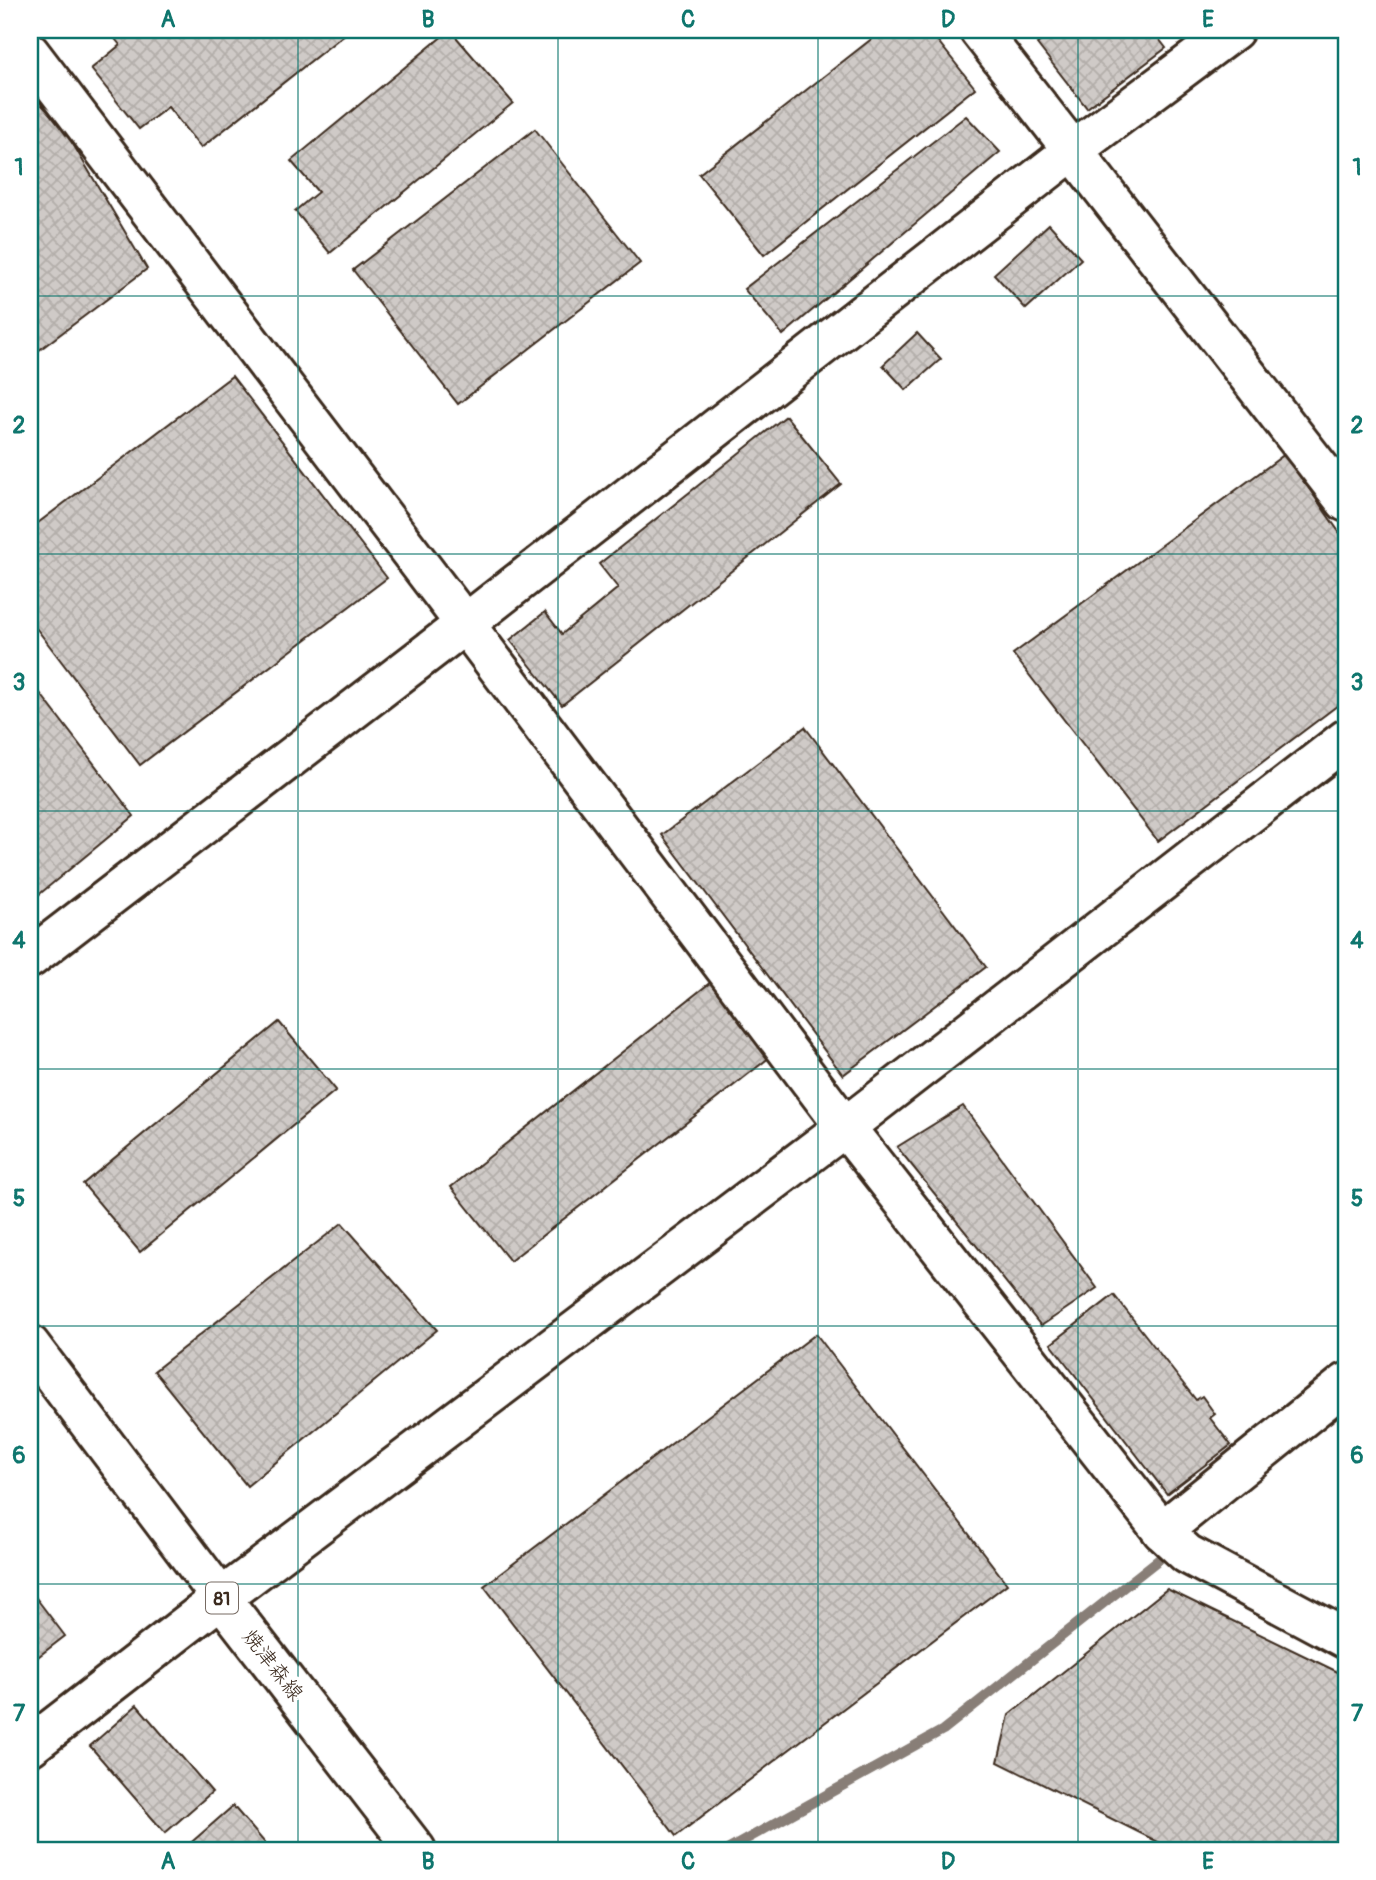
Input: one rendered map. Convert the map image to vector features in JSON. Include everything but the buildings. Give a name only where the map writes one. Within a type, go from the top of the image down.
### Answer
[{"type":"street","points":[[979,30],[1346,502]]},
{"type":"street","points":[[30,958],[466,624],[1072,151],[1234,30]]},
{"type":"street","points":[[30,53],[466,624],[845,1127],[1174,1543],[1346,1640]]},
{"type":"street","points":[[30,1746],[221,1598],[845,1127],[1346,739]]},
{"type":"street","name":"焼津森線","points":[[30,1345],[416,1850]]},
{"type":"street","points":[[1174,1543],[1346,1383]]},
{"type":"waterway","points":[[727,1850],[943,1730],[1172,1549]]}]
